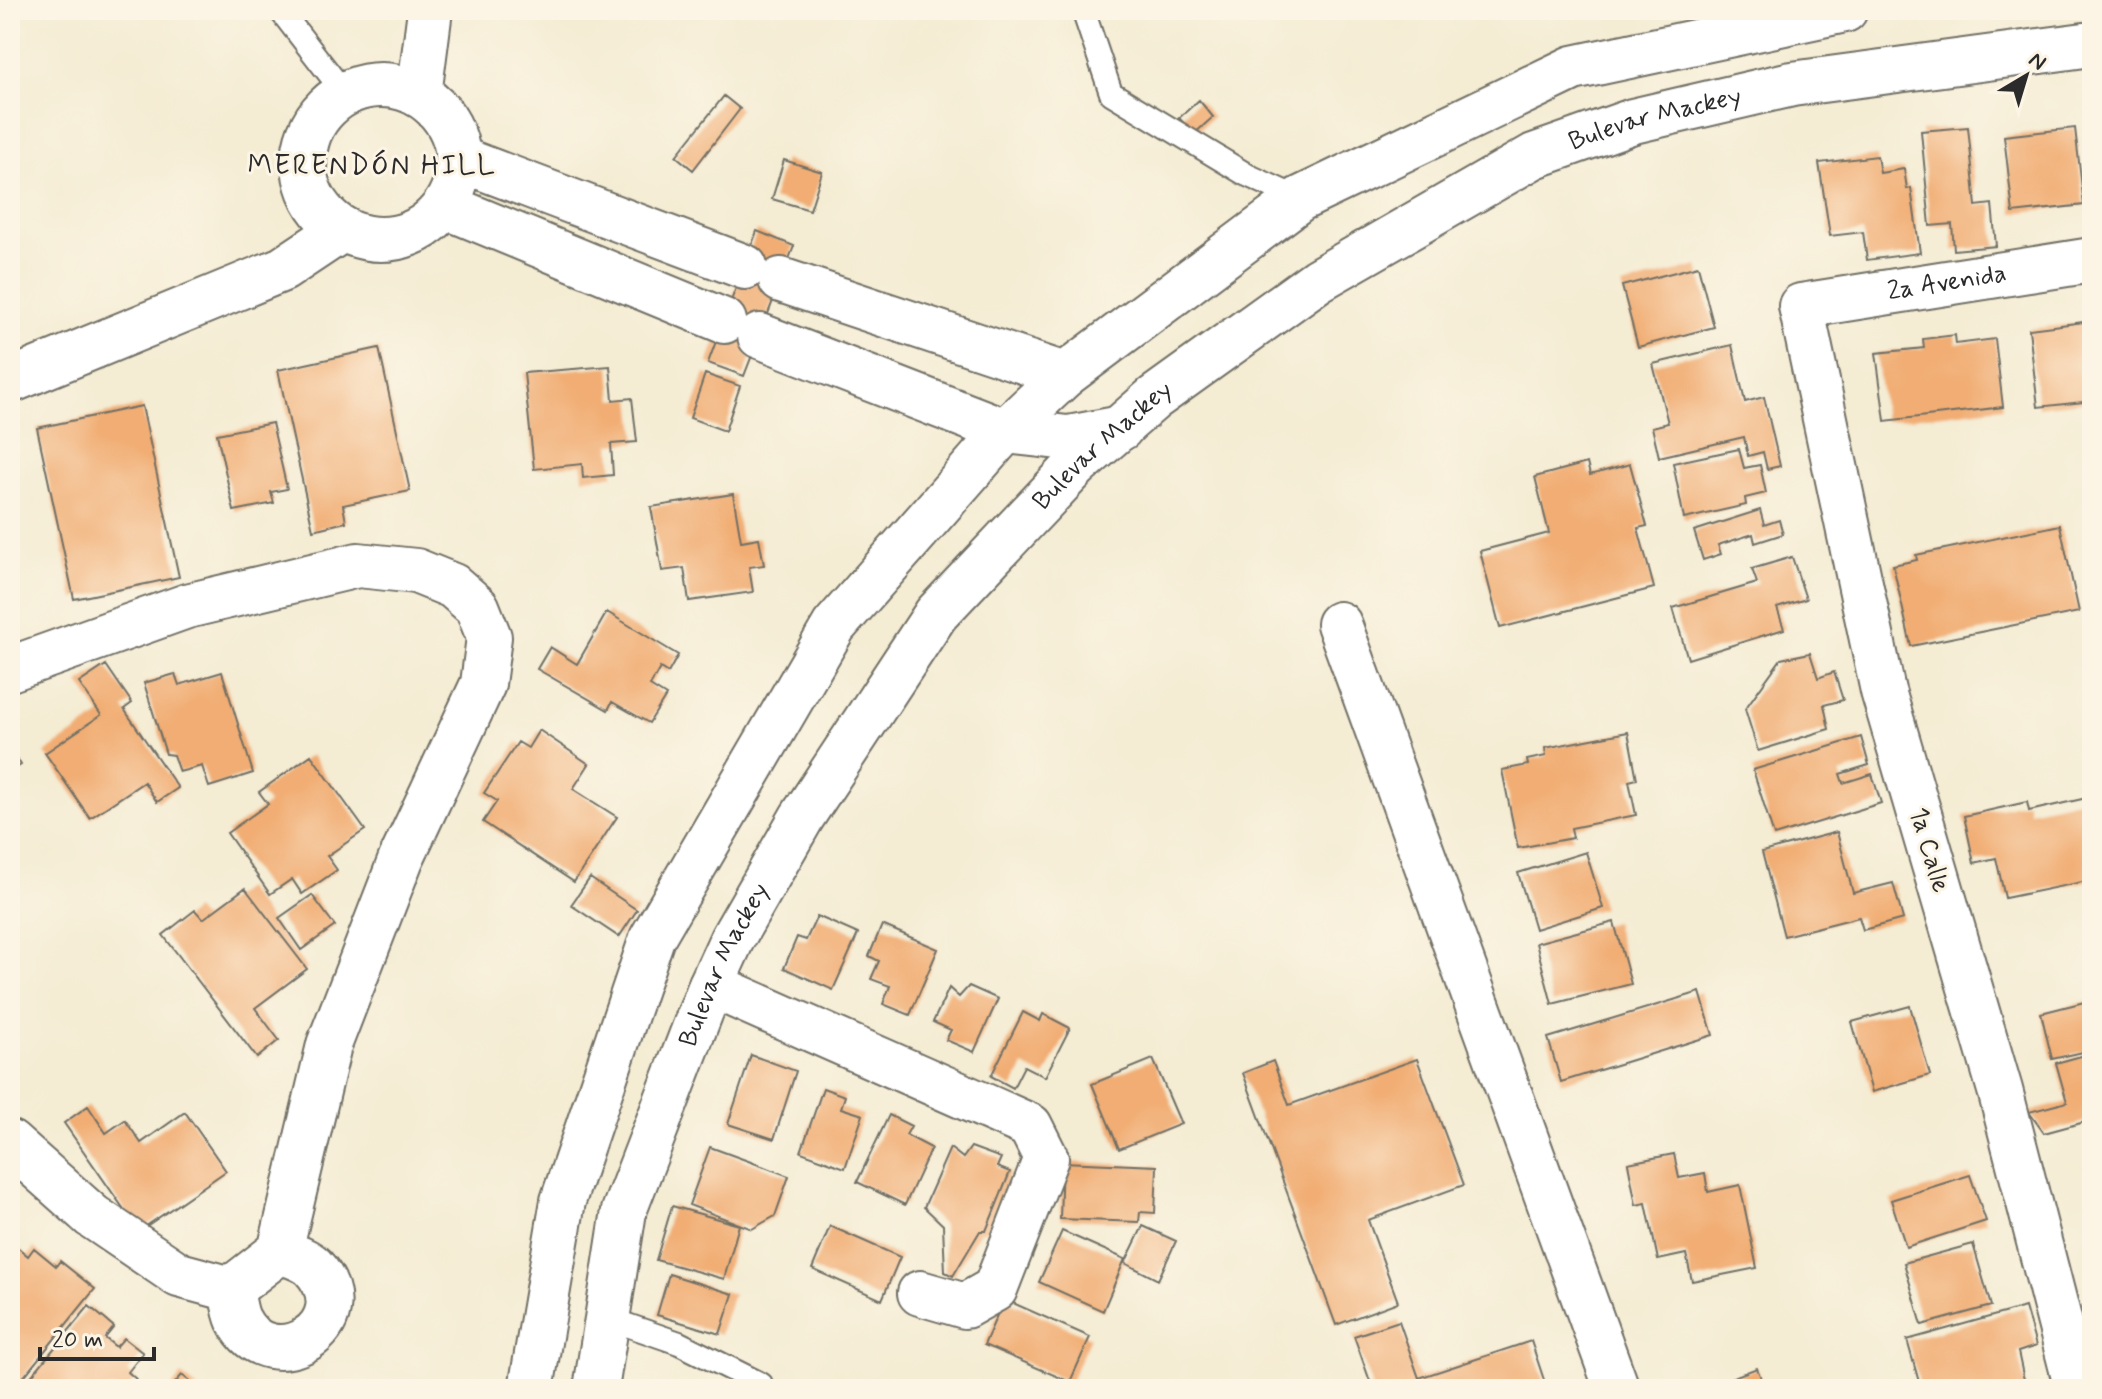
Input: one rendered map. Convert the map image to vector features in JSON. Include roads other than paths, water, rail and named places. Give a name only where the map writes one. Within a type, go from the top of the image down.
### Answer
[{"type":"street","points":[[419,95],[430,10]]},
{"type":"street","points":[[531,1389],[563,1201],[652,938],[834,626],[1005,431],[1065,375],[1300,199],[1573,68],[1845,10]]},
{"type":"street","name":"Bulevar Mackey","points":[[596,1389],[624,1211],[711,985],[732,939],[802,817],[936,614],[1095,443],[1226,344],[1318,280],[1534,156],[1633,121],[1792,84],[2092,44]]},
{"type":"street","points":[[369,85],[395,86],[419,95],[438,112],[452,133],[457,158],[455,184],[445,206],[427,225],[404,236],[379,240],[354,235],[332,222],[315,203],[305,179],[304,154],[311,129],[325,108],[345,94],[369,85]]},
{"type":"street","points":[[445,206],[742,328],[1005,431],[1095,443],[1095,406],[1086,393],[1065,375],[763,273],[457,158]]},
{"type":"street","points":[[10,381],[283,269],[343,229]]},
{"type":"street","name":"2a Avenida","points":[[1801,306],[2092,260]]},
{"type":"street","name":"1a Calle","points":[[1801,306],[1883,691],[2000,1090],[2077,1389]]},
{"type":"street","points":[[10,669],[187,606],[358,565],[416,571],[453,586],[477,607],[489,637],[483,684],[401,859],[329,1045],[280,1251],[231,1289]]},
{"type":"street","points":[[1339,624],[1617,1389]]},
{"type":"street","points":[[711,985],[1030,1126],[1046,1158],[995,1289],[965,1306],[920,1293]]},
{"type":"street","points":[[10,1143],[92,1216],[179,1275],[231,1289]]},
{"type":"street","points":[[231,1289],[239,1320],[257,1341],[284,1348],[311,1338],[327,1316],[327,1287],[311,1264],[280,1251]]},
{"type":"lane","points":[[280,10],[345,94]]},
{"type":"lane","points":[[1083,10],[1111,93],[1247,175],[1300,199]]},
{"type":"lane","points":[[607,1318],[679,1343],[761,1384],[762,1389]]},
{"type":"district","name":"MERENDÓN HILL","points":[[372,166]]}]
